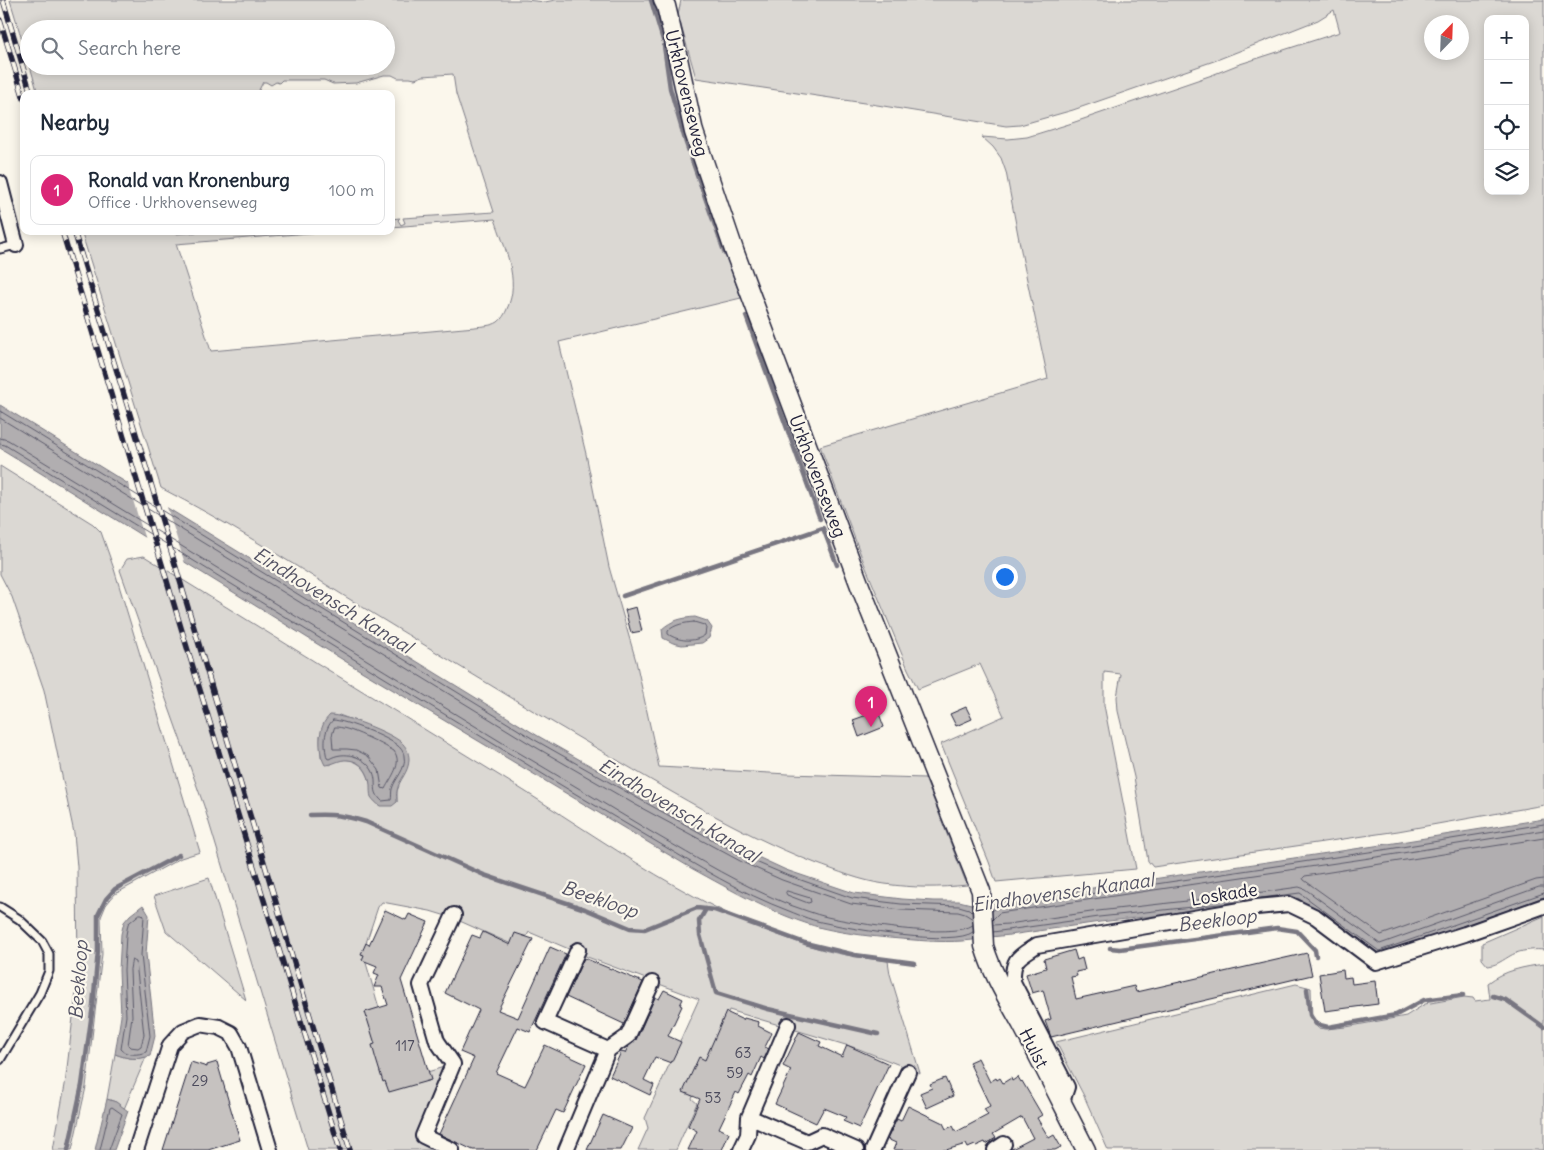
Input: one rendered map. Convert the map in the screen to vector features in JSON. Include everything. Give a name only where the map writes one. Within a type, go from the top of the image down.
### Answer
[{"type":"street","name":"Urkhovenseweg","points":[[663,0],[674,40],[694,132],[735,253],[860,586],[981,891],[984,946]]},
{"type":"street","points":[[0,185],[16,245]]},
{"type":"street","name":"Loskade","points":[[1062,1102],[1067,1087],[1013,982],[1012,969],[1018,958],[1038,944],[1289,904],[1316,917],[1376,962],[1465,934],[1544,906]]},
{"type":"street","points":[[452,1150],[423,1136],[453,1064],[437,1041],[421,985],[454,915]]},
{"type":"street","name":"Hulst","points":[[984,946],[1000,985],[1086,1150]]},
{"type":"street","points":[[578,950],[545,1022],[608,1050]]},
{"type":"street","points":[[566,1150],[608,1050],[628,1036],[652,983]]},
{"type":"street","points":[[136,1150],[170,1045],[183,1031],[200,1024],[219,1027],[231,1033],[239,1047],[270,1150]]},
{"type":"street","points":[[741,1150],[748,1135],[749,1117],[788,1025]]},
{"type":"street","points":[[873,1150],[908,1072]]},
{"type":"street","points":[[749,1117],[807,1142],[822,1135],[856,1150]]},
{"type":"lane","points":[[0,249],[16,245]]},
{"type":"lane","points":[[0,907],[19,919],[42,941],[49,954],[49,971],[40,994],[0,1060]]},
{"type":"shaded area","points":[[10,0],[526,0],[545,2],[555,0],[654,0],[668,43],[683,118],[696,164],[741,298],[559,342],[586,454],[609,567],[636,661],[659,767],[788,774],[925,778],[967,885],[916,887],[867,881],[815,863],[757,838],[674,793],[562,728],[255,541],[161,488],[82,235],[285,235],[176,244],[211,351],[487,326],[498,322],[506,311],[511,298],[512,275],[495,219],[395,227],[395,219],[400,218],[398,220],[401,225],[405,223],[403,218],[494,212],[456,94],[453,74],[423,76],[415,79],[398,78],[392,75],[395,75],[395,20],[20,20],[20,33]]},
{"type":"shaded area","points":[[681,0],[1544,0],[1544,805],[1398,831],[1153,867],[1148,861],[1134,777],[1118,711],[1117,697],[1121,674],[1104,672],[1104,705],[1136,869],[996,882],[941,744],[1004,716],[980,664],[918,689],[864,563],[820,446],[1048,379],[1006,172],[1001,158],[982,137],[1008,139],[1027,137],[1340,32],[1334,10],[1318,20],[1214,61],[1073,110],[1020,125],[1006,126],[696,78],[678,15]]},
{"type":"shaded area","points":[[33,75],[384,75],[356,83],[333,84],[324,80],[282,80],[271,85],[263,82],[259,90],[37,90]]},
{"type":"shaded area","points":[[0,466],[93,524],[101,532],[200,852],[181,858],[115,894],[106,905],[101,917],[102,954],[86,1087],[72,1150],[53,1150],[65,1085],[78,975],[77,867],[74,833],[44,690],[12,597],[0,574]]},
{"type":"shaded area","points":[[144,556],[618,851],[694,896],[775,934],[817,948],[888,961],[890,974],[920,1073],[859,1049],[729,1010],[692,1099],[697,1103],[676,1150],[638,1150],[648,1128],[645,1118],[699,999],[590,958],[529,932],[521,947],[518,947],[453,918],[430,911],[382,902],[378,907],[364,949],[366,963],[401,1079],[444,1067],[423,1140],[431,1148],[430,1150],[308,1150],[204,806],[120,570],[127,559]],"holes":[[[339,715],[363,724],[399,786],[397,802],[370,783],[365,770],[355,762],[343,760],[336,761],[330,765],[321,758],[320,735]]]},
{"type":"shaded area","points":[[209,878],[246,1000],[166,931],[154,896]]},
{"type":"shaded area","points":[[1544,916],[1544,950],[1519,952],[1488,966],[1482,959],[1482,943]]},
{"type":"shaded area","points":[[1544,964],[1544,1150],[1108,1150],[1084,1096],[1056,1042],[1296,984],[1311,988],[1312,1020],[1318,1028],[1346,1027],[1406,1016],[1425,1004],[1464,997],[1473,998],[1475,1001],[1490,999],[1488,983],[1494,979],[1515,970]]},
{"type":"shaded area","points":[[115,1054],[130,1058],[146,1057],[124,1109],[116,1102],[107,1099]]},
{"type":"water","points":[[0,405],[538,736],[747,852],[786,870],[854,893],[902,899],[959,901],[971,904],[976,909],[987,909],[992,903],[1544,819],[1544,897],[1377,957],[1298,898],[1010,935],[991,937],[977,935],[973,940],[954,941],[862,935],[805,923],[755,902],[691,868],[353,666],[0,448]]},
{"type":"water","points":[[695,617],[707,621],[712,628],[709,638],[702,643],[682,645],[663,638],[662,629],[670,623]]},
{"type":"water","points":[[330,715],[346,718],[377,729],[401,742],[407,750],[409,764],[398,787],[397,802],[392,806],[380,806],[372,798],[368,776],[361,765],[345,760],[325,765],[320,751],[320,734],[323,724]]},
{"type":"water","points":[[143,905],[149,915],[146,954],[155,1036],[150,1056],[132,1058],[115,1054],[121,1016],[119,970],[121,934],[124,922]]},
{"type":"water","points":[[107,1099],[116,1102],[128,1111],[114,1150],[95,1150]]},
{"type":"pier","points":[[127,480],[166,504],[185,564],[145,540]]},
{"type":"building","points":[[636,607],[642,631],[631,633],[625,610]]},
{"type":"building","points":[[966,707],[972,719],[956,726],[950,714]]},
{"type":"building","points":[[878,711],[884,727],[859,737],[853,720]]},
{"type":"building","points":[[385,910],[406,920],[409,914],[428,922],[401,980],[431,1080],[389,1092],[385,1081],[383,1082],[375,1056],[372,1045],[375,1044],[365,1012],[388,1005],[382,987],[374,987],[379,975],[374,973],[377,966],[362,960],[364,955],[361,954],[366,943],[369,945]]},
{"type":"building","points":[[483,932],[510,945],[515,933],[533,939],[498,1010],[518,1018],[550,947],[566,954],[530,1032],[518,1027],[496,1073],[525,1086],[545,1045],[586,1064],[563,1113],[556,1110],[537,1150],[473,1150],[439,1134],[474,1058],[460,1052],[479,1010],[445,993],[472,935],[480,938]]},
{"type":"building","points":[[1074,950],[1077,960],[1082,958],[1085,970],[1076,972],[1077,976],[1071,977],[1076,999],[1134,986],[1136,992],[1307,953],[1312,975],[1051,1037],[1045,1021],[1051,1019],[1043,990],[1032,993],[1026,974],[1046,968],[1044,959]]},
{"type":"building","points":[[584,958],[643,982],[624,1024],[566,997]]},
{"type":"building","points":[[1343,970],[1344,978],[1351,977],[1352,984],[1375,981],[1378,1004],[1325,1011],[1319,974]]},
{"type":"building","points":[[664,990],[683,999],[680,1005],[682,1006],[668,1036],[681,1042],[671,1063],[655,1057],[644,1080],[654,1085],[650,1095],[610,1076],[621,1052],[625,1053],[628,1047],[636,1040],[655,997],[659,999]]},
{"type":"building","points":[[726,1012],[743,1020],[744,1018],[759,1022],[758,1026],[772,1033],[765,1047],[769,1049],[764,1059],[761,1057],[752,1077],[749,1075],[739,1094],[736,1092],[719,1128],[729,1133],[722,1150],[688,1150],[697,1131],[688,1126],[700,1099],[683,1092],[699,1057],[705,1060]]},
{"type":"building","points":[[799,1032],[821,1042],[819,1046],[842,1057],[847,1045],[889,1064],[859,1128],[843,1121],[846,1117],[824,1108],[816,1123],[775,1104],[791,1070],[783,1066]]},
{"type":"building","points":[[978,1058],[990,1082],[1000,1078],[1003,1083],[1011,1078],[1012,1081],[1018,1077],[1022,1081],[1042,1115],[1037,1118],[1049,1138],[1054,1135],[1061,1147],[1055,1150],[1010,1150],[1033,1138],[1022,1117],[993,1134],[996,1138],[986,1144],[985,1142],[968,1148],[966,1144],[946,1150],[893,1150],[896,1143],[887,1139],[897,1119],[901,1121],[908,1106],[943,1123],[946,1129],[953,1126],[956,1132],[988,1115],[984,1109],[990,1106],[969,1062]]},
{"type":"building","points":[[191,1062],[207,1067],[207,1065],[217,1062],[240,1140],[208,1150],[163,1150]]},
{"type":"building","points":[[945,1078],[953,1096],[927,1108],[920,1093],[932,1088],[930,1084]]},
{"type":"building","points":[[603,1115],[632,1128],[621,1150],[587,1150]]},
{"type":"waterway","points":[[651,0],[663,40]]},
{"type":"waterway","points":[[664,46],[670,88],[686,143],[725,254]]},
{"type":"waterway","points":[[746,316],[820,519]]},
{"type":"waterway","points":[[623,596],[823,528],[837,565]]},
{"type":"waterway","name":"Beekloop","points":[[310,815],[338,816],[366,822],[484,875],[585,909],[630,928],[645,929],[697,908],[714,910],[805,943],[855,955],[915,963]]},
{"type":"waterway","name":"Beekloop","points":[[68,1150],[82,1085],[93,1005],[98,951],[98,915],[106,899],[115,889],[179,855]]},
{"type":"waterway","points":[[706,909],[699,921],[700,935],[716,993],[768,1009],[878,1034]]},
{"type":"waterway","name":"Beekloop","points":[[1110,948],[1120,949],[1277,928],[1297,931],[1315,950],[1316,956]]},
{"type":"waterway","name":"Beekloop","points":[[1307,989],[1310,1015],[1316,1024],[1328,1027],[1396,1015],[1424,1000],[1463,995]]},
{"type":"waterway","name":"Beekloop","points":[[1493,996],[1506,1000],[1544,1027]]},
{"type":"railway","points":[[3,0],[20,57]]},
{"type":"railway","points":[[0,20],[21,90]]},
{"type":"railway","points":[[25,75],[30,90]]},
{"type":"railway","points":[[63,235],[340,1150]]},
{"type":"railway","points":[[75,235],[350,1150]]},
{"type":"place","name":"Ronald van Kronenburg","points":[[871,727]]},
{"type":"water label","name":"Eindhovensch Kanaal","points":[[333,600]]},
{"type":"water label","name":"Eindhovensch Kanaal","points":[[679,810]]},
{"type":"water label","name":"Eindhovensch Kanaal","points":[[1063,892]]}]
